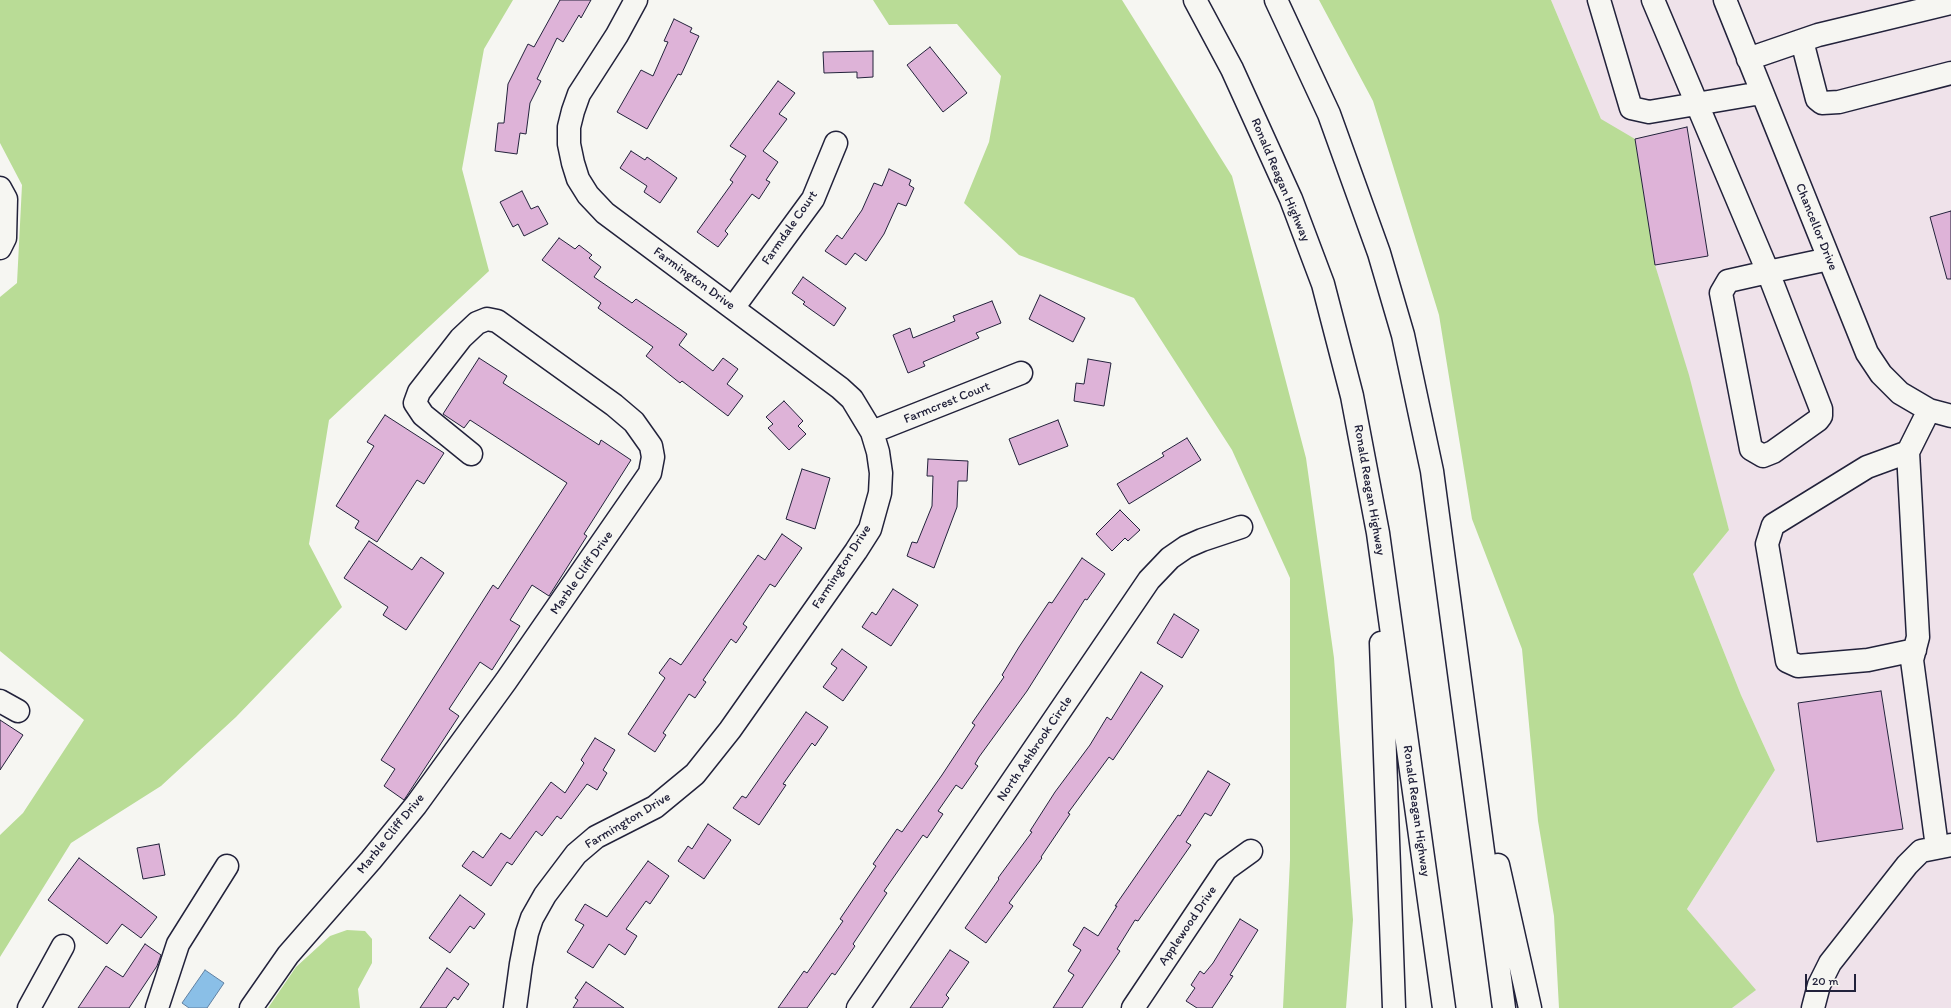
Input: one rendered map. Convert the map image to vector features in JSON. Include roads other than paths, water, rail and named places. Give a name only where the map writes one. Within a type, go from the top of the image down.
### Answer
[{"type":"main road","name":"Farmington Drive","points":[[515,1008],[521,964],[532,918],[545,895],[576,854],[596,837],[655,807],[670,797],[695,774],[730,730],[870,529],[880,493],[881,472],[878,452],[872,432],[852,399],[840,388],[605,213],[588,195],[578,179],[569,144],[569,127],[579,94],[617,35],[636,0]]},
{"type":"main road","name":"Ronald Reagan Highway","points":[[1195,0],[1232,69],[1291,199],[1323,284],[1352,396],[1378,533],[1444,1008]]},
{"type":"main road","points":[[1276,0],[1296,40],[1334,128],[1378,253],[1403,335],[1432,471],[1504,1008]]},
{"type":"main road","points":[[1599,0],[1631,108],[1649,112],[1698,105],[1761,92]]},
{"type":"main road","points":[[1653,0],[1768,272],[1817,396],[1821,416],[1818,420],[1773,452],[1763,456],[1751,449],[1721,293],[1728,281],[1768,272],[1829,259]]},
{"type":"main road","name":"Chancellor Drive","points":[[1725,0],[1867,353],[1881,374],[1900,393],[1929,410],[1951,416]]},
{"type":"main road","points":[[1748,59],[1802,41],[1951,3]]},
{"type":"main road","points":[[1802,41],[1817,99],[1822,103],[1840,102],[1951,73]]},
{"type":"main road","name":"Farmdale Court","points":[[733,308],[813,199],[836,143]]},
{"type":"main road","points":[[0,188],[6,199],[5,238],[0,248]]},
{"type":"main road","name":"Marble Cliff Drive","points":[[251,1008],[288,955],[371,860],[416,805],[506,681],[650,473],[653,457],[651,446],[634,422],[497,321],[487,319],[477,323],[461,338],[419,392],[415,403],[423,415],[471,454]]},
{"type":"main road","name":"Farmcrest Court","points":[[872,432],[1021,373]]},
{"type":"main road","points":[[1819,1005],[1819,985],[1830,963],[1902,871],[1921,851],[1944,846],[1912,660],[1918,637],[1908,452],[1929,410]]},
{"type":"main road","points":[[1908,452],[1867,467],[1773,525],[1767,544],[1788,661],[1798,666],[1868,660],[1915,650]]},
{"type":"main road","name":"North Ashbrook Circle","points":[[858,1008],[1149,580],[1170,558],[1186,547],[1241,527]]},
{"type":"main road","points":[[1378,533],[1383,714],[1394,965],[1394,1008]]},
{"type":"main road","points":[[1466,720],[1530,1008]]},
{"type":"main road","name":"Applewood Drive","points":[[1133,1008],[1226,869],[1251,851]]},
{"type":"main road","points":[[157,1008],[178,944],[227,866]]},
{"type":"main road","points":[[29,1008],[63,946]]},
{"type":"water","points":[[205,970],[224,983],[207,1008],[189,1008],[182,1003]]}]
